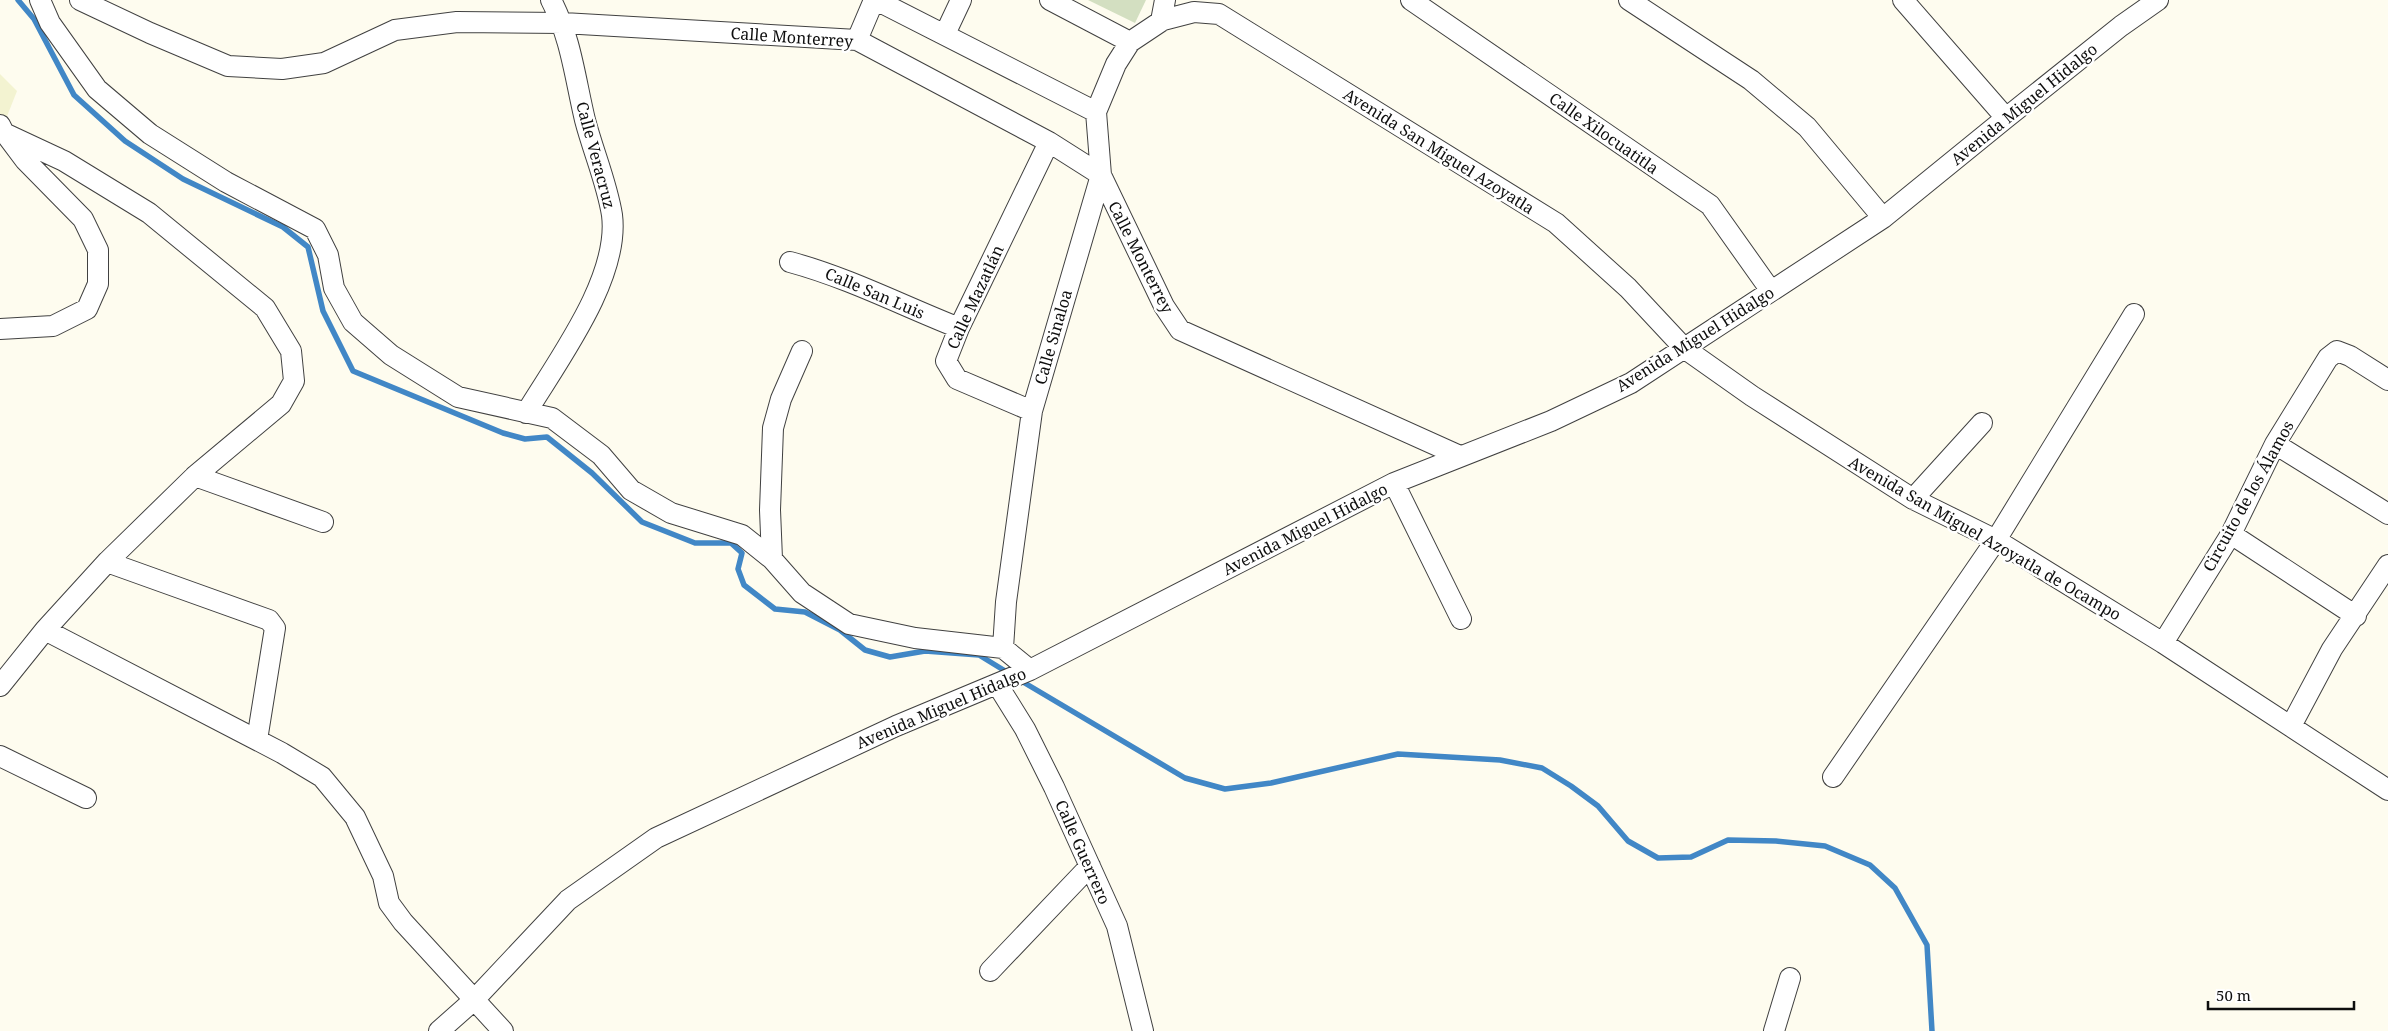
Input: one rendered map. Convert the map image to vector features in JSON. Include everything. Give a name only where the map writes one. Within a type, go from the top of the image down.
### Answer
[{"type":"street","points":[[40,0],[50,23],[97,89],[150,134],[226,182],[315,229],[328,255],[334,288],[353,322],[391,355],[458,396],[552,418],[601,455],[631,490],[671,513],[742,536],[772,560],[802,593],[849,624],[915,638],[1003,648],[1030,670]]},
{"type":"street","name":"Calle Monterrey","points":[[80,0],[150,33],[228,66],[282,69],[324,63],[395,30],[457,22],[563,23],[857,40],[1049,142],[1101,175],[1164,306],[1180,330],[1460,456]]},
{"type":"street","name":"Calle Veracruz","points":[[526,413],[596,296],[611,254],[612,215],[591,145],[563,23],[550,0]]},
{"type":"street","points":[[857,40],[875,0],[1096,112]]},
{"type":"street","points":[[945,34],[961,0]]},
{"type":"street","points":[[1050,0],[1130,42]]},
{"type":"street","name":"Calle Xilocuatitla","points":[[1411,0],[1710,206],[1771,291]]},
{"type":"street","points":[[1629,0],[1751,80],[1807,127],[1884,218]]},
{"type":"street","points":[[1903,0],[2006,118]]},
{"type":"street","name":"Avenida Miguel Hidalgo","points":[[439,1031],[474,1000],[568,900],[656,838],[896,726],[1030,670],[1394,483],[1551,421],[1630,384],[1884,218],[2121,26],[2158,0]]},
{"type":"street","name":"Avenida San Miguel Azoyatla","points":[[1163,14],[1194,12],[1219,14],[1556,223],[1628,288],[1684,348]]},
{"type":"street","name":"Calle Sinaloa","points":[[1003,648],[1006,602],[1032,411],[1101,175],[1096,112],[1116,64],[1130,42],[1163,14]]},
{"type":"street","points":[[0,329],[53,326],[87,309],[98,284],[98,250],[83,219],[25,160],[2,129]]},
{"type":"street","points":[[0,686],[45,630],[107,562],[194,476],[281,404],[294,381],[291,351],[265,308],[149,213],[64,161],[2,129]]},
{"type":"street","name":"Calle Mazatlán","points":[[1032,411],[957,379],[946,360],[959,328],[1049,142]]},
{"type":"street","name":"Calle San Luis","points":[[790,262],[829,273],[896,303],[959,328]]},
{"type":"street","points":[[1833,777],[1996,540],[2134,314]]},
{"type":"street","name":"Avenida San Miguel Azoyatla de Ocampo","points":[[1684,348],[1752,396],[1913,499],[1996,540],[2163,643],[2388,790]]},
{"type":"street","points":[[772,560],[770,510],[773,428],[781,399],[802,351]]},
{"type":"street","name":"Circuito de los Álamos","points":[[2163,643],[2230,534],[2275,444],[2328,358],[2337,351],[2350,356],[2388,380]]},
{"type":"street","points":[[1913,499],[1982,423]]},
{"type":"street","points":[[2275,444],[2388,514]]},
{"type":"street","points":[[194,476],[322,522]]},
{"type":"street","points":[[1394,483],[1461,619]]},
{"type":"street","points":[[2230,534],[2356,616]]},
{"type":"street","points":[[107,562],[269,620],[275,628],[257,740]]},
{"type":"street","points":[[2291,726],[2332,649],[2388,566]]},
{"type":"street","points":[[45,630],[257,740],[322,777],[355,816],[382,876],[389,902],[402,922],[503,1031]]},
{"type":"street","name":"Calle Guerrero","points":[[997,684],[1025,729],[1117,926],[1143,1031]]},
{"type":"street","points":[[0,756],[86,798]]},
{"type":"street","points":[[990,971],[1090,866]]},
{"type":"street","points":[[1774,1031],[1790,978]]},
{"type":"green space","points":[[1088,0],[1146,0],[1135,23]]},
{"type":"green space","points":[[0,74],[17,91],[0,134]]},
{"type":"waterway","points":[[18,0],[34,19],[74,95],[125,141],[183,179],[283,227],[308,247],[323,311],[353,371],[503,433],[525,439],[547,437],[592,473],[642,522],[695,543],[731,543],[742,553],[738,569],[744,585],[775,609],[805,612],[840,630],[865,650],[890,657],[925,651],[979,655],[1010,674]]},
{"type":"waterway","points":[[1018,679],[1185,778],[1225,789],[1271,783],[1398,754],[1500,760],[1542,768],[1598,806],[1628,841],[1658,858],[1691,857],[1728,840],[1776,841],[1825,846],[1870,865],[1895,888],[1927,945],[1932,1031]]}]
